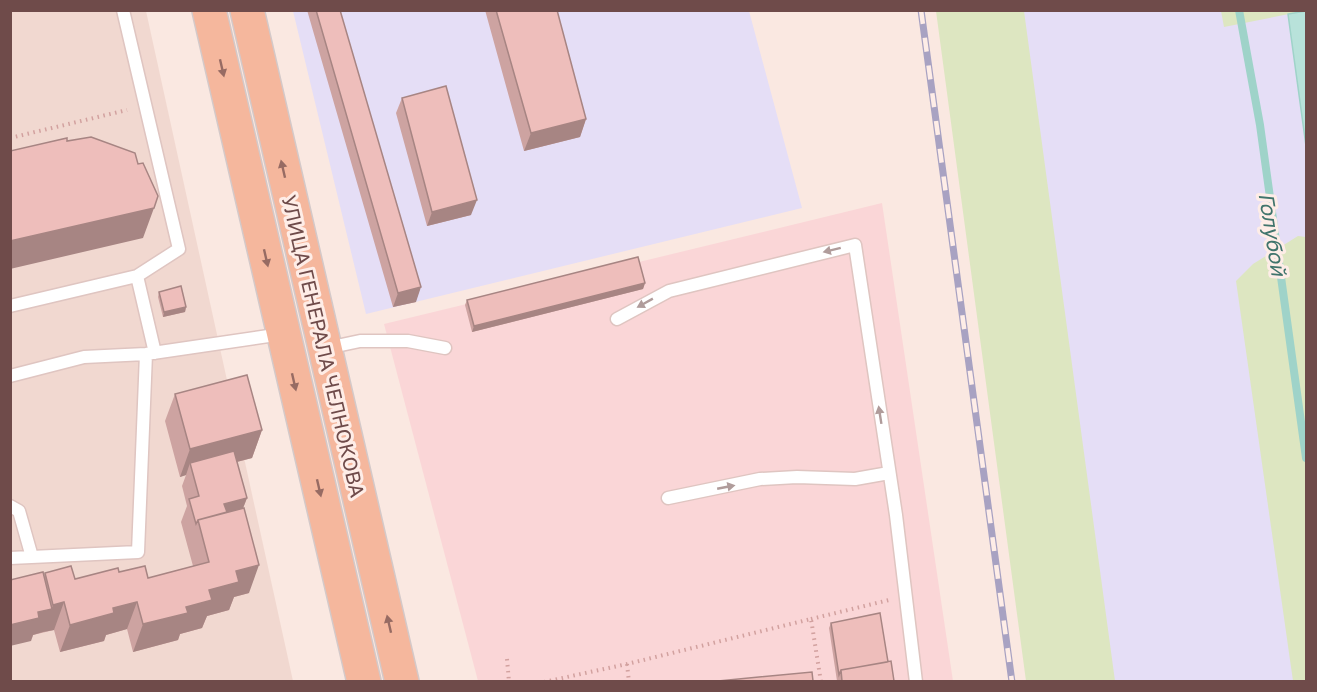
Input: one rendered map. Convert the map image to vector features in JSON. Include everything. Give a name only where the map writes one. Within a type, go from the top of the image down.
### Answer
[{"type":"main road","name":"УЛИЦА ГЕНЕРАЛА ЧЕЛНОКОВА","points":[[209,10],[364,681]]},
{"type":"main road","name":"УЛИЦА ГЕНЕРАЛА ЧЕЛНОКОВА","points":[[247,10],[402,681]]},
{"type":"lane","points":[[10,306],[137,276],[179,249],[123,10]]},
{"type":"lane","points":[[617,319],[669,291],[855,245],[889,472],[916,681]]},
{"type":"lane","points":[[10,558],[138,552],[150,353],[137,276]]},
{"type":"lane","points":[[10,376],[84,357],[150,353],[283,334]]},
{"type":"lane","points":[[325,349],[360,341],[408,341],[445,348]]},
{"type":"lane","points":[[668,498],[760,479],[855,478],[889,472]]},
{"type":"lane","points":[[10,506],[19,511],[32,557]]},
{"type":"path","points":[[10,138],[146,106]]},
{"type":"path","points":[[544,681],[627,664],[905,597]]},
{"type":"path","points":[[811,619],[821,681]]},
{"type":"path","points":[[507,659],[509,681]]},
{"type":"path","points":[[627,664],[629,681]]},
{"type":"shaded area","points":[[10,11],[146,11],[293,681],[11,681]]},
{"type":"shaded area","points":[[293,11],[749,11],[802,208],[366,314]]},
{"type":"shaded area","points":[[967,11],[1306,11],[1306,681],[1067,681]]},
{"type":"shaded area","points":[[882,203],[953,681],[478,681],[384,324]]},
{"type":"green space","points":[[1221,10],[1304,11],[1224,27]]},
{"type":"green space","points":[[936,11],[1024,11],[1115,681],[1026,681]]},
{"type":"green space","points":[[1298,236],[1306,237],[1306,682],[1293,681],[1236,281],[1253,264]]},
{"type":"water","points":[[1306,11],[1306,146],[1288,14]]},
{"type":"building","points":[[316,10],[340,10],[421,287],[398,293]]},
{"type":"building","points":[[496,10],[557,10],[586,119],[531,133]]},
{"type":"building","points":[[446,86],[477,200],[432,212],[402,98]]},
{"type":"building","points":[[91,137],[135,153],[138,164],[143,163],[158,196],[154,208],[10,241],[10,151],[67,138],[67,141]]},
{"type":"building","points":[[638,257],[645,283],[474,326],[467,300]]},
{"type":"building","points":[[181,286],[186,307],[164,312],[159,292]]},
{"type":"building","points":[[247,375],[262,430],[190,449],[175,394]]},
{"type":"building","points":[[234,451],[247,498],[224,504],[227,512],[198,520],[196,524],[189,499],[199,496],[190,463]]},
{"type":"building","points":[[244,508],[259,565],[236,571],[239,582],[209,590],[212,600],[186,607],[188,613],[143,624],[137,602],[113,608],[114,613],[70,625],[64,602],[53,605],[45,573],[71,566],[75,579],[118,568],[119,572],[145,566],[148,578],[209,562],[198,520]]},
{"type":"building","points":[[43,572],[52,609],[38,612],[39,618],[10,625],[10,580]]},
{"type":"building","points":[[880,613],[888,662],[841,670],[839,675],[831,623]]},
{"type":"building","points":[[891,661],[894,681],[842,681],[841,670]]},
{"type":"building","points":[[812,672],[813,681],[718,681]]},
{"type":"waterway","name":"Голубой","points":[[1239,10],[1260,125],[1306,458]]},
{"type":"railway","points":[[921,10],[1012,682]]}]
